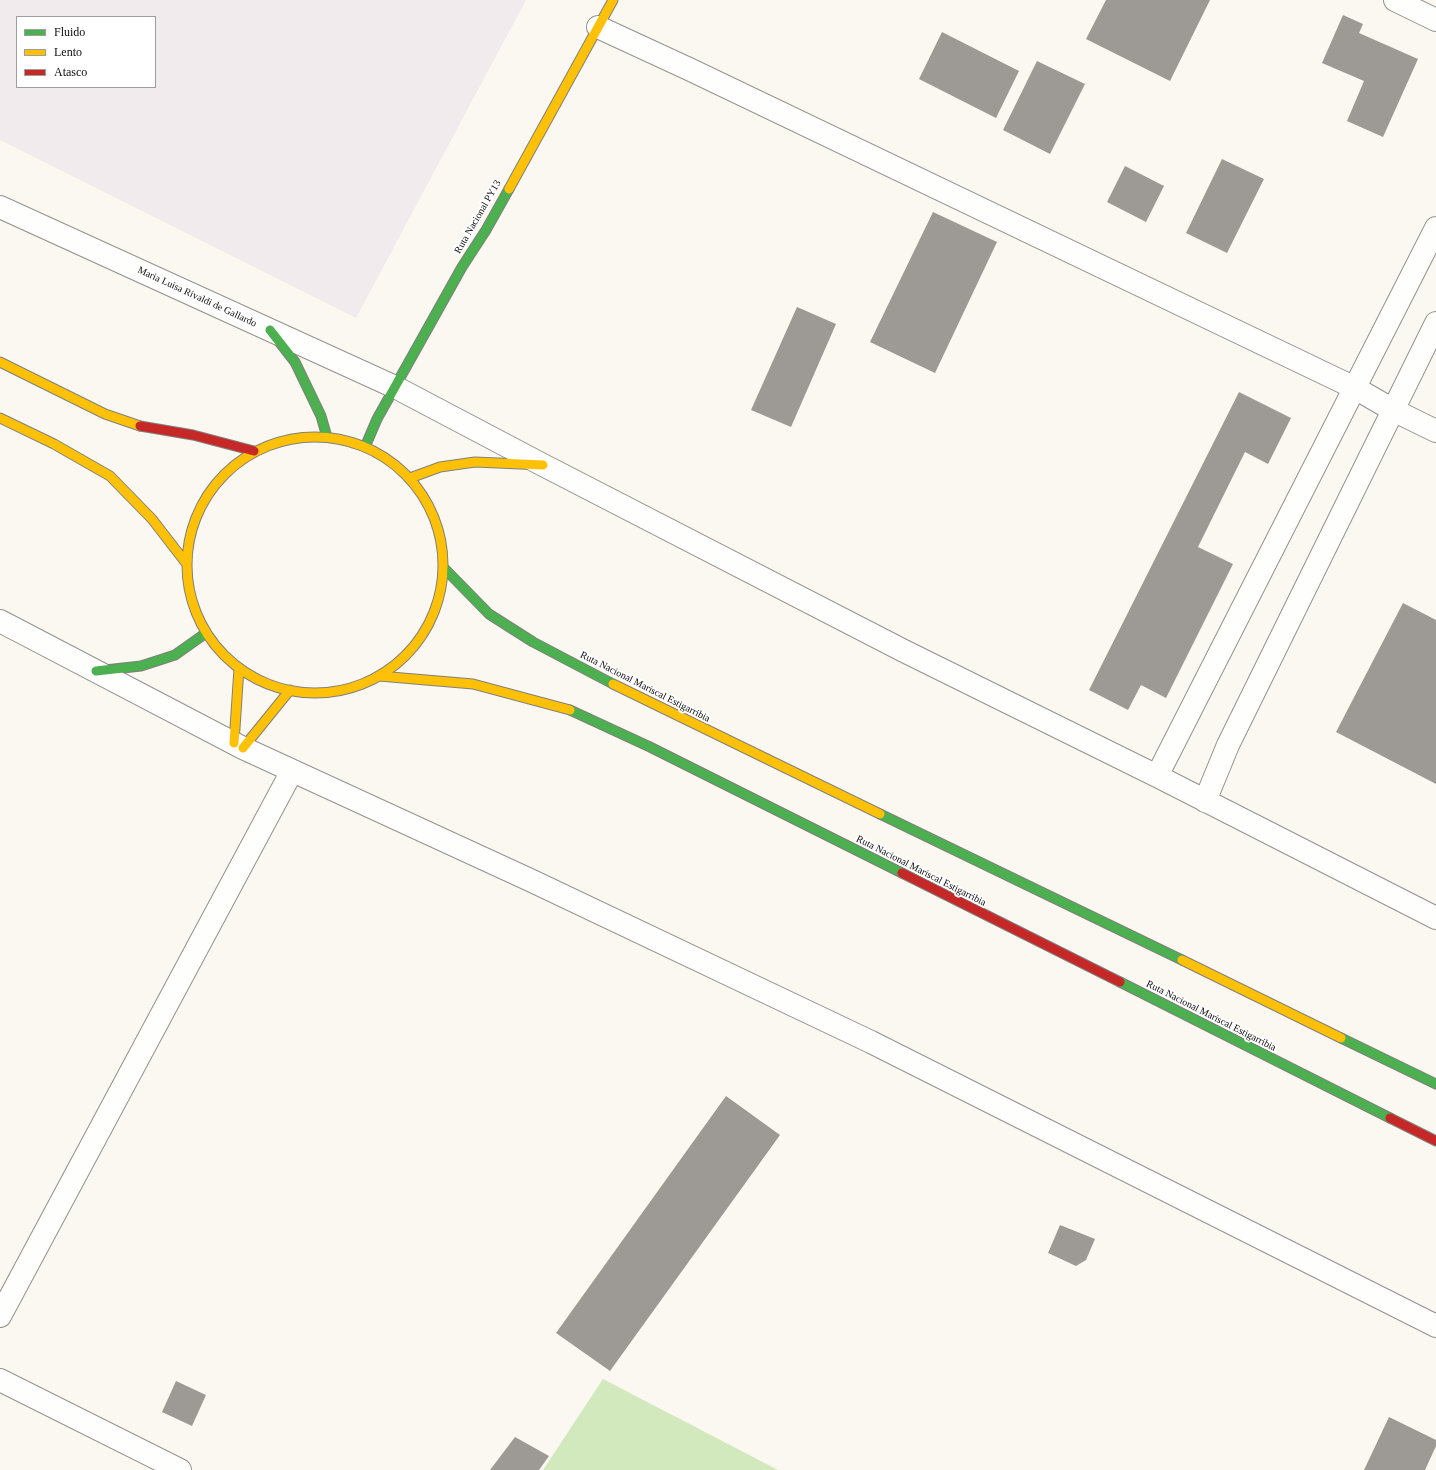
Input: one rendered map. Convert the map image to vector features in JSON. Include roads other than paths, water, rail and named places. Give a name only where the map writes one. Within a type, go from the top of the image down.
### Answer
[{"type":"highway","name":"Ruta Nacional PY13","points":[[365,447],[377,419],[462,267],[486,230],[543,123],[613,0]]},
{"type":"highway","points":[[270,330],[295,362],[321,416],[326,437]]},
{"type":"highway","points":[[0,362],[105,414],[134,425],[193,435],[254,451]]},
{"type":"highway","points":[[0,418],[54,444],[110,476],[152,519],[186,563]]},
{"type":"highway","points":[[312,437],[326,437],[365,447],[389,460],[410,478],[426,500],[436,521],[442,544],[444,568],[439,600],[426,631],[405,657],[379,676],[356,687],[333,692],[308,693],[290,690],[260,681],[240,668],[221,652],[206,633],[195,611],[191,598],[186,563],[188,540],[195,518],[205,498],[218,480],[235,464],[254,451],[284,440],[312,437]]},
{"type":"highway","points":[[410,478],[440,468],[475,462],[543,465]]},
{"type":"highway","name":"Ruta Nacional Mariscal Estigarribia","points":[[444,568],[489,614],[540,646],[625,690],[1436,1084]]},
{"type":"highway","points":[[96,671],[141,666],[175,655],[206,633]]},
{"type":"highway","points":[[239,746],[240,668]]},
{"type":"highway","name":"Ruta Nacional Mariscal Estigarribia","points":[[379,676],[473,684],[570,710],[657,751],[1436,1141]]},
{"type":"highway","points":[[239,746],[290,690]]},
{"type":"street","points":[[1396,0],[1436,20]]},
{"type":"street","points":[[598,27],[698,73],[1355,388],[1393,410],[1436,431]]},
{"type":"street","name":"Maria Luisa Rivaldi de Gallardo","points":[[0,207],[395,387],[904,651],[1157,776],[1436,918]]},
{"type":"street","points":[[1157,776],[1436,228]]},
{"type":"street","points":[[1205,801],[1228,745],[1436,323]]},
{"type":"street","points":[[0,621],[239,746],[292,771],[327,785],[516,873],[871,1042],[1436,1326]]},
{"type":"street","points":[[0,1316],[292,771]]},
{"type":"street","points":[[0,1380],[180,1470]]}]
